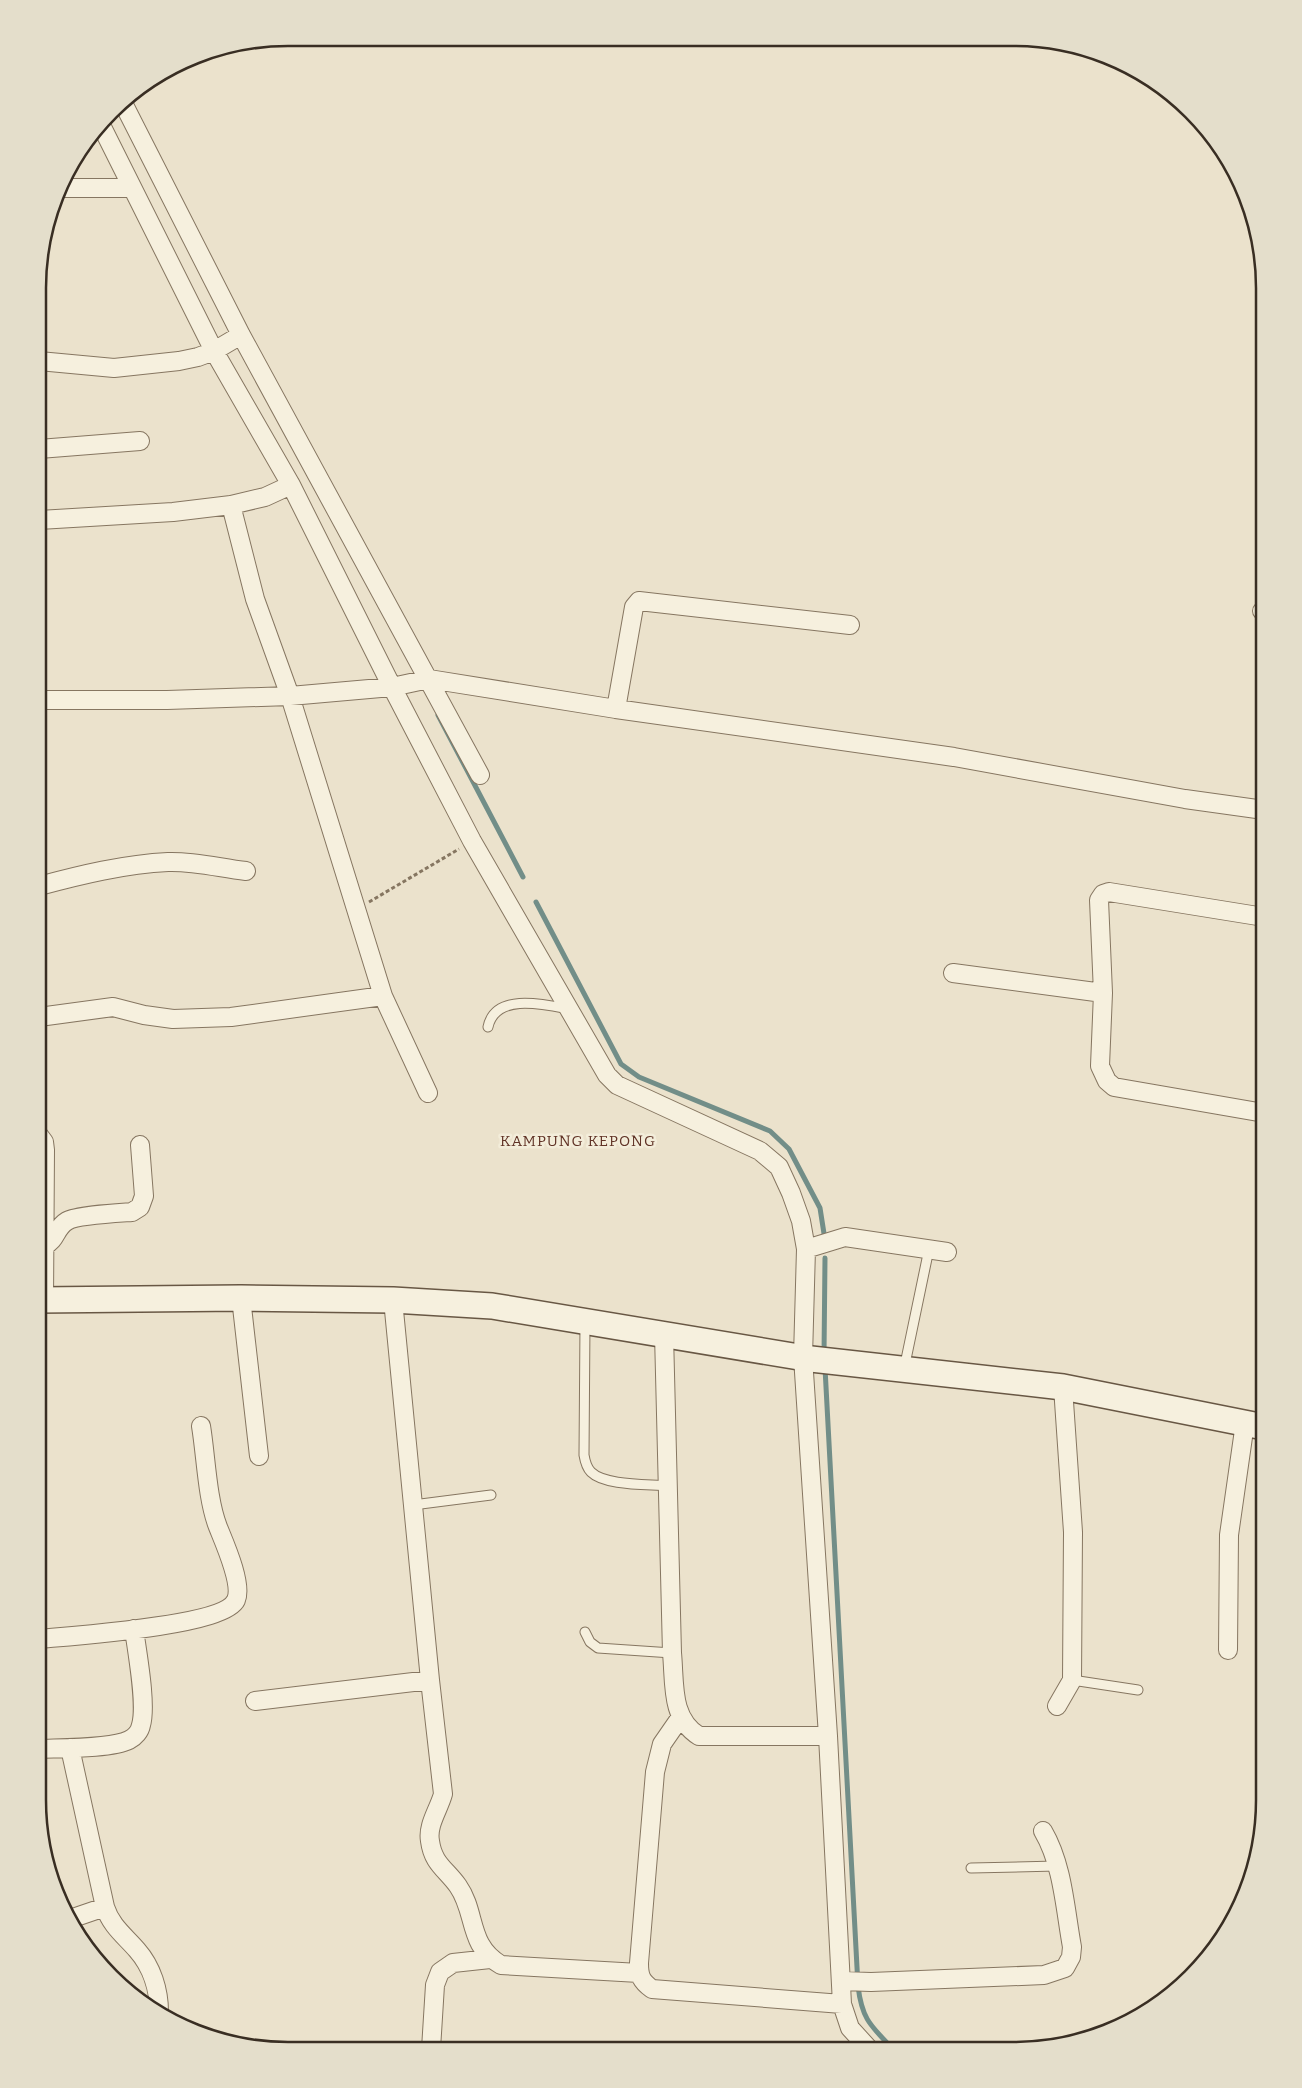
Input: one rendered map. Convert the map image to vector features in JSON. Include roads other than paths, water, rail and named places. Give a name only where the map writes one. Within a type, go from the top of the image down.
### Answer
[{"type":"main road","points":[[46,1300],[241,1298],[393,1300],[492,1306],[807,1358],[1063,1387],[1255,1425]]},
{"type":"street","points":[[126,109],[240,335],[426,680],[480,775]]},
{"type":"street","points":[[104,131],[131,188],[216,350],[291,485],[472,841],[611,1081],[760,1150],[779,1168],[801,1220],[806,1249],[807,1358],[828,1736],[845,1981],[842,2004],[850,2028],[863,2042]]},
{"type":"street","points":[[68,188],[131,188]]},
{"type":"street","points":[[46,362],[114,368],[179,361],[198,357],[216,350],[240,335]]},
{"type":"street","points":[[46,448],[140,441]]},
{"type":"street","points":[[46,520],[173,512],[231,506],[265,497],[291,485]]},
{"type":"street","points":[[231,506],[255,599],[290,696],[383,996],[428,1093]]},
{"type":"street","points":[[616,709],[634,607],[639,601],[850,625]]},
{"type":"street","points":[[46,700],[167,700],[290,696],[394,687],[426,680],[954,757],[1185,799],[1256,809]]},
{"type":"street","points":[[46,884],[119,868],[169,862],[246,871]]},
{"type":"street","points":[[1256,916],[1106,893],[1099,900],[1103,993],[1100,1066],[1107,1081],[1114,1087],[1256,1112]]},
{"type":"street","points":[[953,973],[1103,993]]},
{"type":"street","points":[[46,1016],[113,1007],[144,1016],[173,1019],[231,1017],[383,996]]},
{"type":"street","points":[[46,1245],[52,1242],[61,1226],[71,1219],[132,1212],[140,1207],[144,1196],[140,1145]]},
{"type":"street","points":[[806,1249],[845,1237],[947,1252]]},
{"type":"street","points":[[241,1298],[260,1456]]},
{"type":"street","points":[[393,1300],[443,1794],[431,1823],[429,1840],[434,1858],[440,1868],[458,1886],[465,1900],[475,1935],[481,1948],[490,1958],[501,1964],[639,1973]]},
{"type":"street","points":[[664,1334],[672,1653],[680,1718],[689,1730],[699,1736],[828,1736]]},
{"type":"street","points":[[1057,1706],[1072,1680],[1073,1532],[1063,1387]]},
{"type":"street","points":[[1228,1650],[1229,1535],[1255,1425]]},
{"type":"street","points":[[46,1638],[134,1629],[207,1616],[224,1611],[237,1599],[238,1594],[232,1558],[218,1526],[214,1510],[201,1426]]},
{"type":"street","points":[[46,1749],[119,1742],[130,1740],[137,1734],[141,1726],[142,1702],[134,1629]]},
{"type":"street","points":[[255,1701],[430,1680]]},
{"type":"street","points":[[680,1718],[662,1744],[656,1772],[639,1973],[642,1982],[652,1989],[842,2004]]},
{"type":"street","points":[[70,1748],[105,1907],[114,1925],[139,1952],[147,1965],[159,1998],[159,2004]]},
{"type":"street","points":[[845,1981],[871,1982],[1044,1975],[1060,1971],[1068,1964],[1072,1947],[1057,1866],[1052,1847],[1043,1831]]},
{"type":"street","points":[[77,1917],[105,1907]]},
{"type":"street","points":[[431,2042],[435,1984],[440,1972],[453,1963],[490,1958]]},
{"type":"lane","points":[[488,1027],[490,1018],[495,1011],[505,1006],[544,1004],[569,1010]]},
{"type":"lane","points":[[904,1369],[929,1249]]},
{"type":"lane","points":[[585,1322],[584,1455],[586,1464],[592,1473],[609,1481],[668,1486]]},
{"type":"lane","points":[[413,1505],[491,1495]]},
{"type":"lane","points":[[585,1632],[590,1642],[598,1648],[672,1653]]},
{"type":"lane","points":[[1072,1680],[1138,1690]]},
{"type":"lane","points":[[971,1868],[1057,1866]]},
{"type":"waterway","points":[[438,715],[523,877]]},
{"type":"waterway","points":[[536,902],[621,1064],[639,1077],[770,1131],[789,1149],[820,1208],[825,1240]]},
{"type":"waterway","points":[[824,1355],[825,1258]]},
{"type":"waterway","points":[[825,1368],[858,1986],[865,2015],[886,2042]]},
{"type":"district","name":"KAMPUNG KEPONG","points":[[578,1141]]}]
